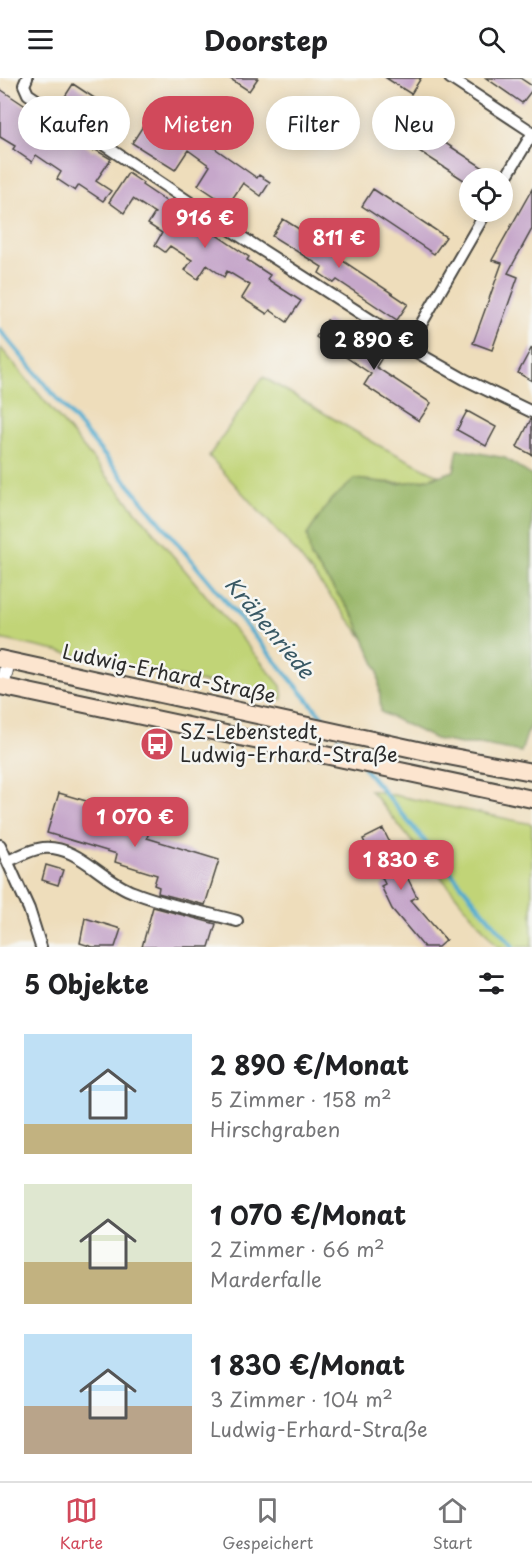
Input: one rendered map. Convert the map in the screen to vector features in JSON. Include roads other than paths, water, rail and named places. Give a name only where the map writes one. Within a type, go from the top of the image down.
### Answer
[{"type":"main road","name":"Ludwig-Erhard-Straße","points":[[4,660],[532,772]]},
{"type":"main road","name":"Ludwig-Erhard-Straße","points":[[1,689],[532,799]]},
{"type":"street","points":[[27,78],[24,85],[28,94],[240,236],[413,347],[418,353],[464,379],[532,412]]},
{"type":"street","points":[[450,78],[532,133],[511,168]]},
{"type":"street","points":[[413,347],[416,333],[480,222]]},
{"type":"street","name":"Ludwig-Erhard-Straße","points":[[1,689],[4,660]]},
{"type":"street","points":[[0,845],[29,909],[41,947]]},
{"type":"street","points":[[8,861],[42,848],[55,849],[74,854],[100,874],[132,892],[237,921]]},
{"type":"waterway","name":"Krähenriede","points":[[0,330],[328,724]]},
{"type":"waterway","name":"Krähenriede","points":[[339,738],[353,755]]},
{"type":"waterway","name":"Krähenriede","points":[[364,768],[513,947]]},
{"type":"place","name":"SZ-Lebenstedt, Ludwig-Erhard-Straße","points":[[157,744]]}]
